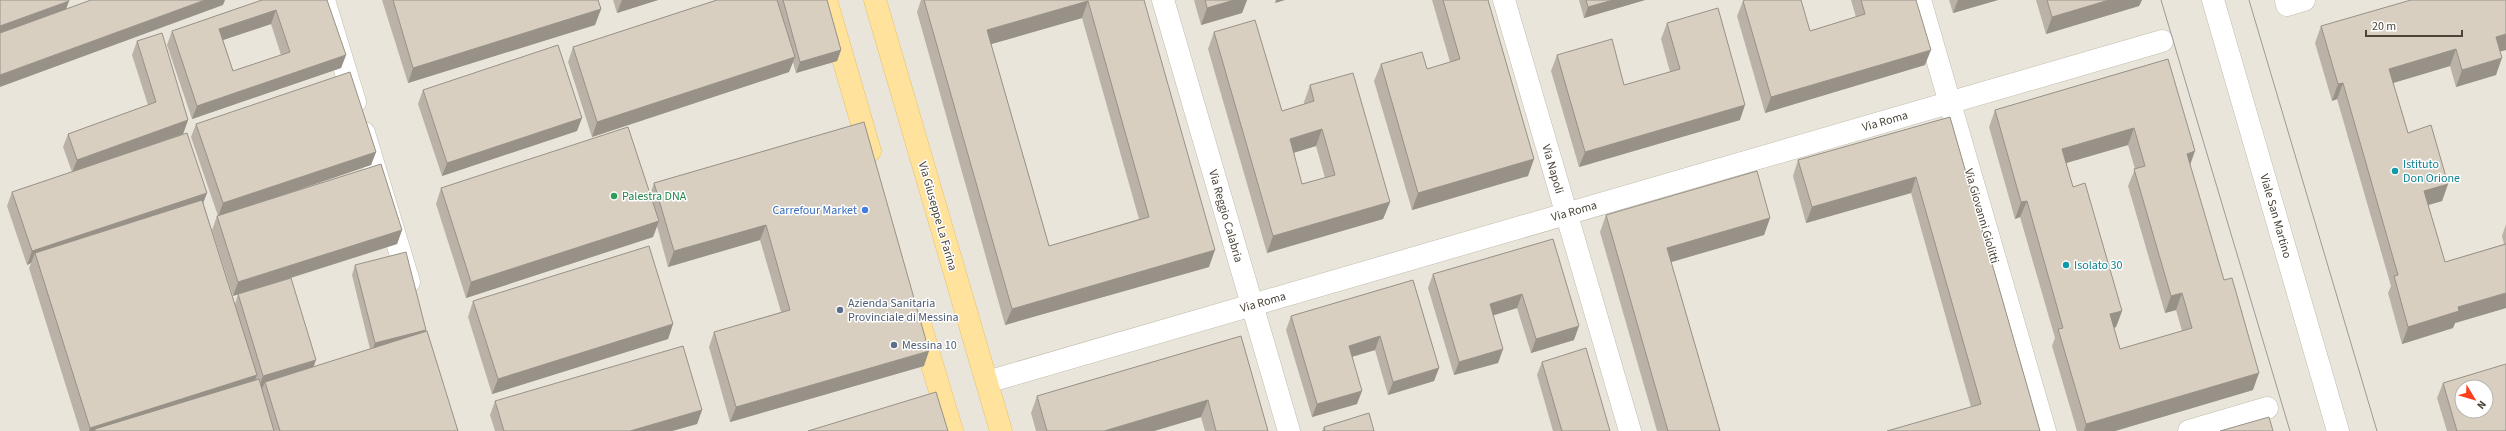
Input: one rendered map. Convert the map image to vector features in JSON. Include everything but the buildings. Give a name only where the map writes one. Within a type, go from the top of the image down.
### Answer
[{"type":"main road","points":[[826,0],[875,167]]},
{"type":"main road","name":"Via Giuseppe La Farina","points":[[875,0],[1001,431]]},
{"type":"main road","points":[[915,304],[952,431]]},
{"type":"street","points":[[324,0],[415,302]]},
{"type":"street","name":"Via Reggio Calabria","points":[[1163,0],[1289,431]]},
{"type":"street","name":"Via Napoli","points":[[1504,0],[1630,431]]},
{"type":"street","name":"Via Giovanni Giolitti","points":[[1920,0],[2044,431]]},
{"type":"street","name":"Viale San Martino","points":[[2213,0],[2338,431]]},
{"type":"street","name":"Via Roma","points":[[987,382],[2162,41]]},
{"type":"street","points":[[918,402],[941,396]]},
{"type":"street","points":[[2189,431],[2267,408]]},
{"type":"shaded area","points":[[0,0],[2506,0],[2506,431],[0,431]]},
{"type":"tram line","points":[[2161,0],[2290,431]]},
{"type":"tram line","points":[[2249,0],[2377,431]]},
{"type":"place","name":"Istituto Don Orione","points":[[2395,171]]},
{"type":"place","name":"Palestra DNA","points":[[614,196]]},
{"type":"place","name":"Carrefour Market","points":[[865,210]]},
{"type":"place","name":"Isolato 30","points":[[2066,265]]},
{"type":"place","name":"Azienda Sanitaria Provinciale di Messina","points":[[840,310]]},
{"type":"place","name":"Messina 10","points":[[894,345]]}]
